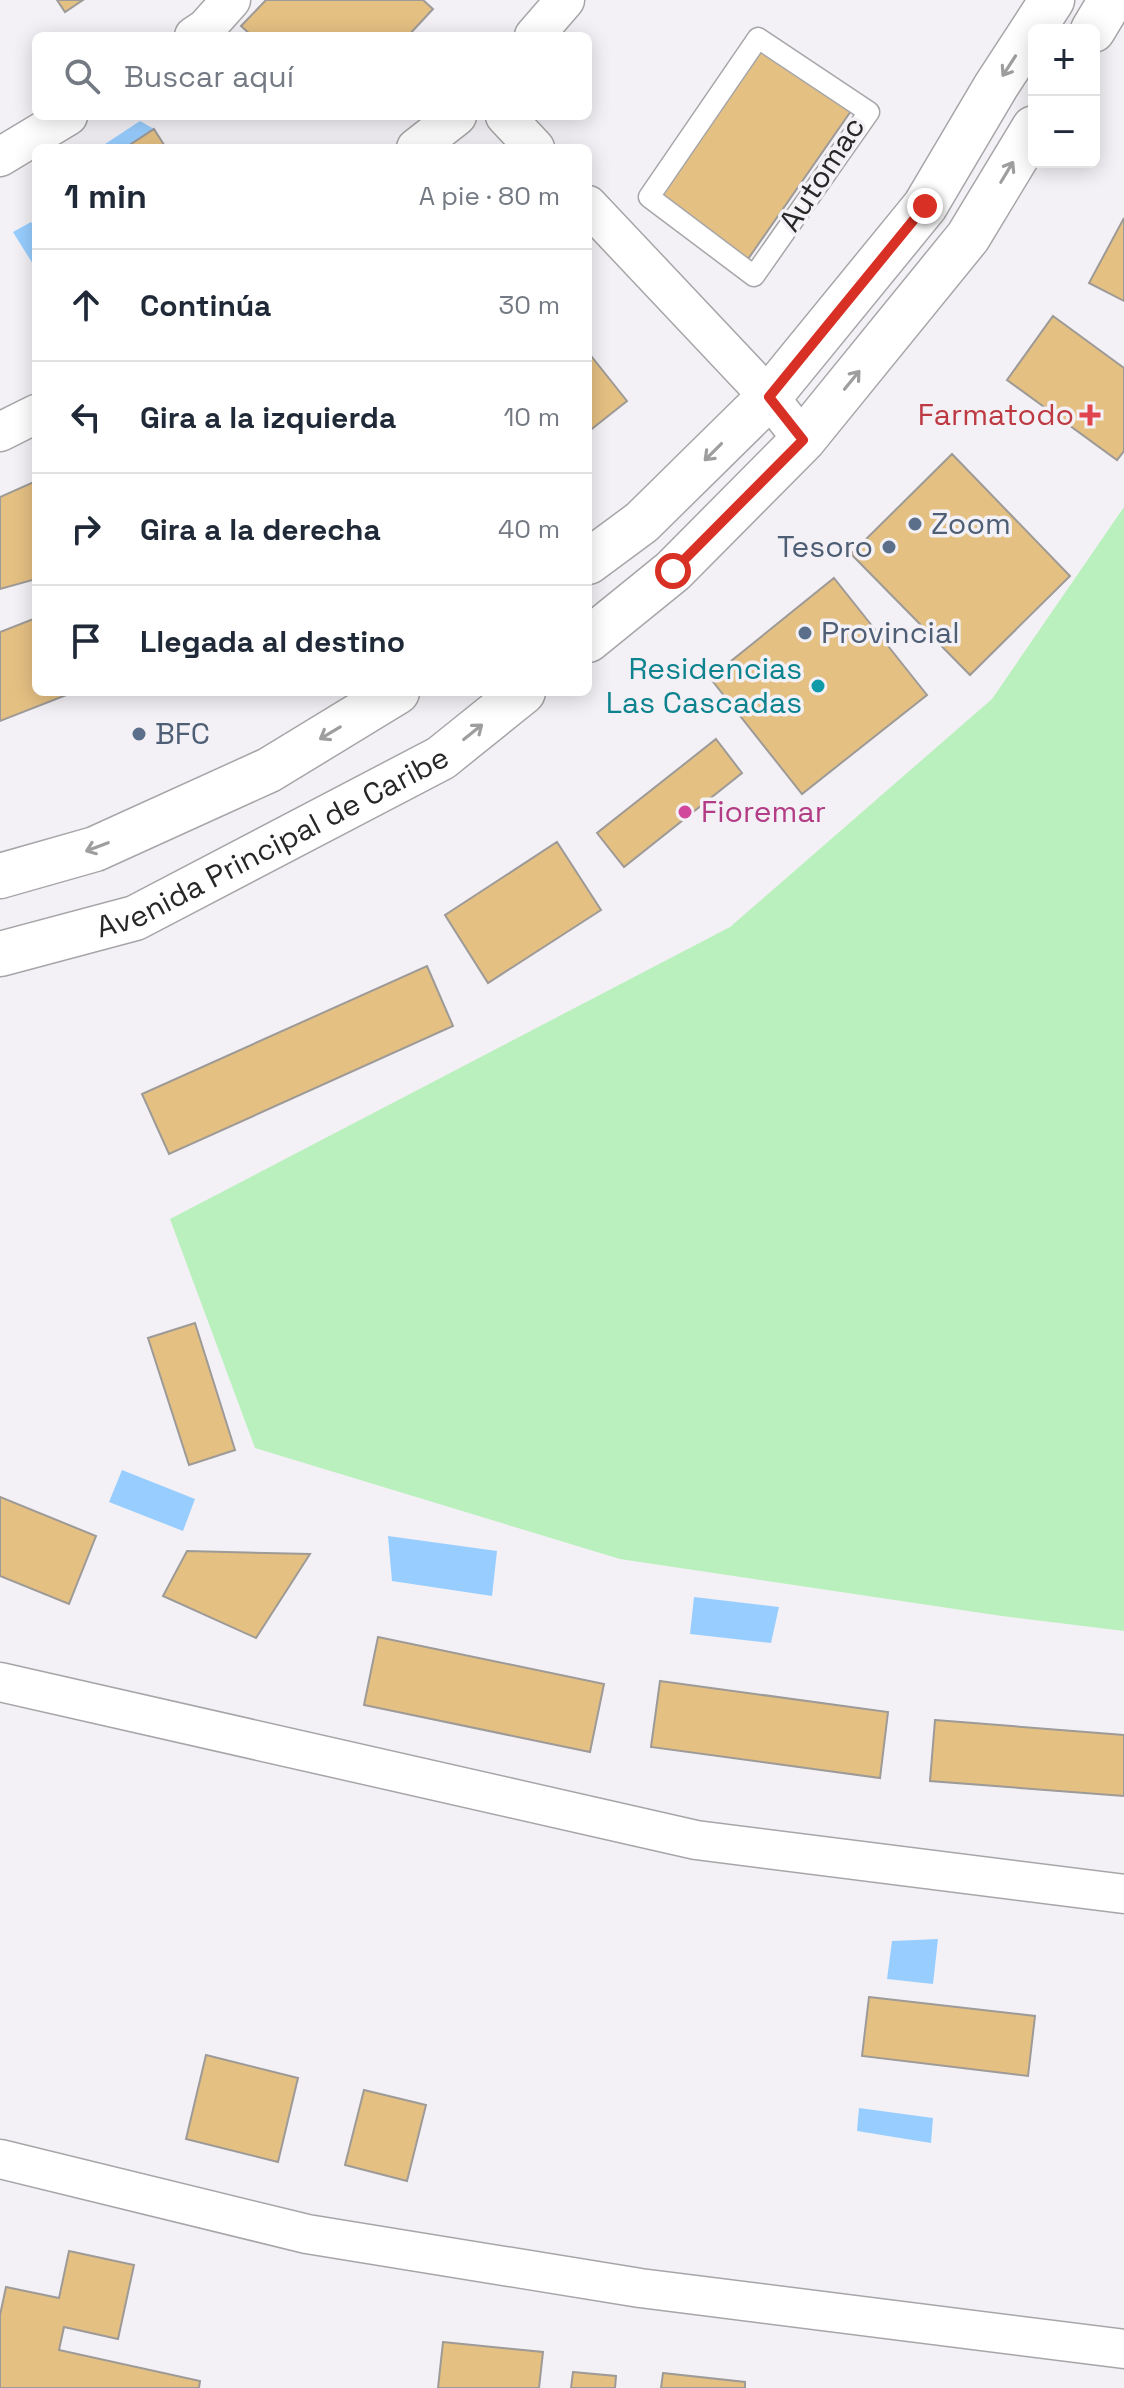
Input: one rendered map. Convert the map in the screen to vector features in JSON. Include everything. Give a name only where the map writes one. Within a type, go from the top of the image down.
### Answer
[{"type":"main road","points":[[592,559],[642,522],[769,397],[925,206],[996,86],[1052,0]]},
{"type":"main road","points":[[1097,24],[1111,0]]},
{"type":"main road","points":[[592,637],[673,571],[803,440],[968,237],[1028,138]]},
{"type":"main road","name":"Avenida Principal de Caribe","points":[[0,876],[95,849],[269,770],[390,696]]},
{"type":"main road","name":"Avenida Principal de Caribe","points":[[0,954],[135,918],[441,758],[518,696]]},
{"type":"street","points":[[200,32],[231,0]]},
{"type":"street","points":[[537,32],[565,0]]},
{"type":"street","points":[[0,157],[61,120]]},
{"type":"street","points":[[421,144],[452,120]]},
{"type":"street","points":[[509,120],[531,144]]},
{"type":"street","points":[[592,209],[769,397],[803,440]]},
{"type":"street","points":[[0,432],[32,416]]},
{"type":"street","points":[[0,1682],[696,1840],[1124,1894]]},
{"type":"street","points":[[0,2159],[307,2234],[640,2288],[1124,2349]]},
{"type":"lane","name":"Automac","points":[[632,183],[649,197],[754,276],[869,112],[758,38],[649,197]]},
{"type":"green space","points":[[1124,507],[1124,1631],[1002,1616],[620,1559],[255,1448],[170,1219],[730,927],[992,699]]},
{"type":"water","points":[[140,121],[154,129],[137,144],[105,144]]},
{"type":"water","points":[[32,223],[32,263],[13,232]]},
{"type":"water","points":[[122,1470],[195,1499],[183,1531],[109,1502]]},
{"type":"water","points":[[388,1536],[497,1551],[492,1596],[392,1581]]},
{"type":"water","points":[[694,1597],[779,1607],[771,1643],[690,1634]]},
{"type":"water","points":[[938,1939],[933,1984],[887,1979],[892,1941]]},
{"type":"water","points":[[859,2108],[933,2118],[931,2143],[857,2131]]},
{"type":"building","points":[[57,0],[83,0],[65,12]]},
{"type":"building","points":[[266,0],[423,0],[433,9],[412,32],[248,32],[241,26]]},
{"type":"building","points":[[763,49],[851,111],[746,262],[658,200]]},
{"type":"building","points":[[154,129],[163,144],[131,144]]},
{"type":"building","points":[[1124,218],[1124,301],[1089,283]]},
{"type":"building","name":"Farmatodo","points":[[1053,316],[1124,368],[1124,451],[1117,460],[1007,380]]},
{"type":"building","points":[[592,357],[627,401],[592,429]]},
{"type":"building","points":[[952,454],[1070,576],[970,675],[851,554]]},
{"type":"building","points":[[32,483],[32,580],[0,589],[0,497]]},
{"type":"building","name":"Residencias Las Cascadas","points":[[834,578],[927,695],[802,794],[710,678]]},
{"type":"building","points":[[32,620],[32,696],[64,696],[0,721],[0,632]]},
{"type":"building","points":[[716,739],[742,773],[624,867],[597,833]]},
{"type":"building","points":[[557,842],[601,910],[488,983],[445,915]]},
{"type":"building","points":[[427,966],[453,1026],[169,1154],[142,1094]]},
{"type":"building","points":[[195,1323],[235,1450],[189,1465],[148,1338]]},
{"type":"building","points":[[0,1497],[96,1536],[69,1604],[0,1576]]},
{"type":"building","points":[[187,1551],[310,1554],[256,1638],[163,1596]]},
{"type":"building","points":[[378,1637],[604,1684],[590,1752],[364,1705]]},
{"type":"building","points":[[660,1681],[888,1712],[880,1778],[651,1747]]},
{"type":"building","points":[[935,1720],[1124,1735],[1124,1796],[930,1781]]},
{"type":"building","points":[[869,1997],[1035,2016],[1028,2076],[862,2056]]},
{"type":"building","points":[[206,2055],[298,2078],[278,2162],[186,2139]]},
{"type":"building","points":[[364,2090],[426,2105],[407,2181],[345,2165]]},
{"type":"building","points":[[69,2251],[134,2265],[118,2339],[64,2327],[59,2350],[200,2381],[199,2388],[0,2388],[0,2315],[6,2287],[59,2298]]},
{"type":"building","points":[[443,2342],[543,2352],[539,2388],[438,2388]]},
{"type":"building","points":[[573,2372],[616,2376],[615,2388],[571,2388]]},
{"type":"building","points":[[663,2373],[745,2382],[745,2388],[661,2388]]},
{"type":"place","name":"Farmatodo","points":[[1090,415]]},
{"type":"place","name":"Zoom","points":[[915,524]]},
{"type":"place","name":"Tesoro","points":[[889,547]]},
{"type":"place","name":"Provincial","points":[[805,633]]},
{"type":"place","name":"Residencias Las Cascadas","points":[[818,686]]},
{"type":"place","name":"BFC","points":[[139,734]]},
{"type":"place","name":"Fioremar","points":[[685,812]]},
{"type":"route","points":[[673,571],[803,440],[769,397],[925,206]]}]
